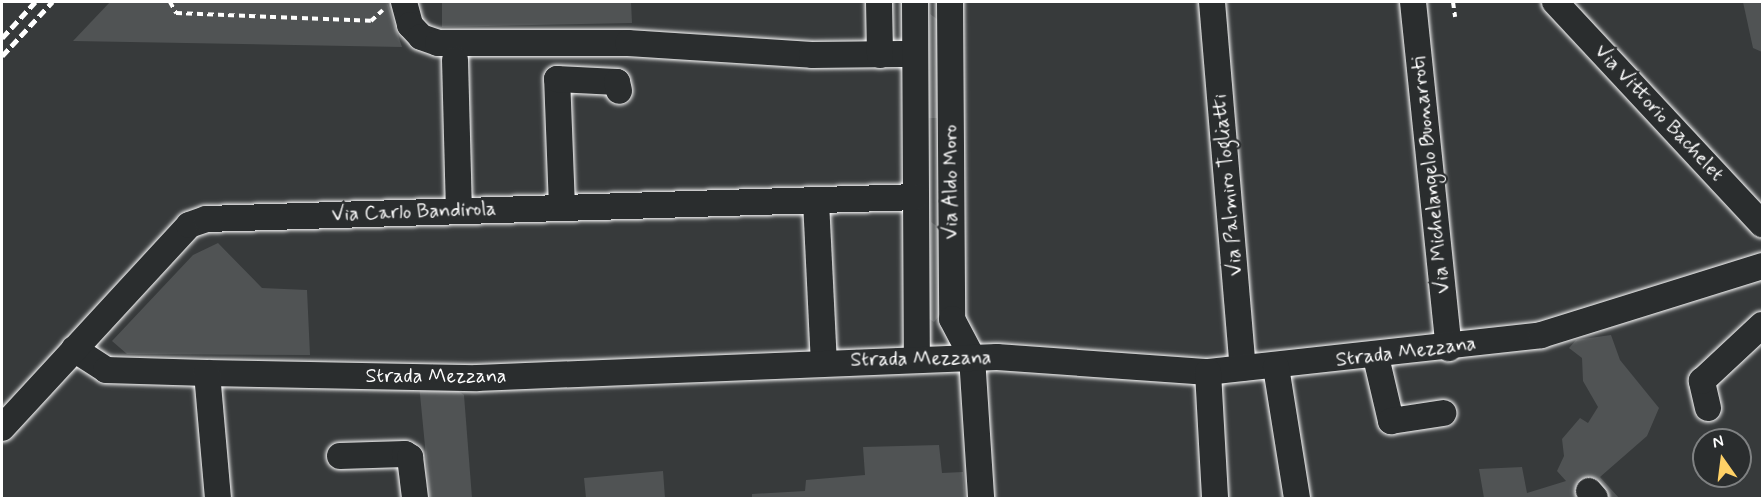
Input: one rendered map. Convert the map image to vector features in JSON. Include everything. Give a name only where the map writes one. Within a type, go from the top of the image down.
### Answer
[{"type":"street","points":[[404,2],[410,25],[421,37],[438,43],[628,43],[880,55],[915,54]]},
{"type":"street","points":[[879,2],[880,55]]},
{"type":"street","name":"Via Aldo Moro","points":[[915,2],[917,358]]},
{"type":"street","name":"Via Aldo Moro","points":[[950,2],[952,319],[972,357]]},
{"type":"street","name":"Via Palmiro Togliatti","points":[[1212,2],[1243,368]]},
{"type":"street","name":"Via Michelangelo Buonarroti","points":[[1413,2],[1449,348]]},
{"type":"street","name":"Via Vittorio Bachelet","points":[[1555,2],[1762,224]]},
{"type":"street","points":[[455,60],[459,211]]},
{"type":"street","points":[[562,207],[557,80],[617,82],[620,92]]},
{"type":"street","name":"Via Carlo Bandirola","points":[[2,428],[189,225],[206,219],[916,197]]},
{"type":"street","points":[[816,201],[824,362]]},
{"type":"street","name":"Strada Mezzana","points":[[74,349],[106,370],[207,373],[477,378],[972,357],[1208,372],[1376,357],[1541,335],[1606,319],[1762,266]]},
{"type":"street","points":[[1708,408],[1702,381],[1762,325]]},
{"type":"street","points":[[972,357],[981,498]]},
{"type":"street","points":[[1376,357],[1391,421],[1443,413]]},
{"type":"street","points":[[1275,367],[1297,498]]},
{"type":"street","points":[[1208,372],[1215,498]]},
{"type":"street","points":[[207,373],[218,498]]},
{"type":"street","points":[[340,456],[405,454],[410,457],[415,498]]},
{"type":"path","points":[[171,2],[176,13],[371,21],[383,12],[381,2]]},
{"type":"path","points":[[1453,2],[1455,17]]},
{"type":"shaded area","points":[[110,2],[387,2],[402,47],[73,41]]},
{"type":"shaded area","points":[[442,2],[631,2],[632,23],[442,27]]},
{"type":"shaded area","points":[[1743,2],[1762,2],[1762,52],[1753,48]]},
{"type":"shaded area","points":[[930,14],[937,19],[937,118],[924,118]]},
{"type":"shaded area","points":[[931,222],[938,227],[939,316],[934,322],[928,318]]},
{"type":"shaded area","points":[[218,243],[262,288],[307,290],[310,355],[127,354],[112,341],[193,255]]},
{"type":"shaded area","points":[[1611,335],[1620,360],[1659,408],[1647,436],[1600,477],[1619,498],[1484,498],[1479,469],[1522,467],[1527,493],[1566,481],[1557,471],[1564,456],[1562,439],[1580,418],[1588,423],[1598,407],[1583,381],[1582,358],[1569,348],[1576,340]]},
{"type":"shaded area","points":[[419,384],[451,386],[464,395],[472,498],[430,498]]},
{"type":"shaded area","points":[[939,445],[942,473],[963,472],[965,498],[752,498],[752,494],[805,491],[806,480],[865,475],[863,447]]},
{"type":"shaded area","points":[[663,471],[665,498],[586,498],[584,478]]},
{"type":"railway","points":[[2,38],[35,2]]},
{"type":"railway","points":[[2,56],[52,2]]}]
